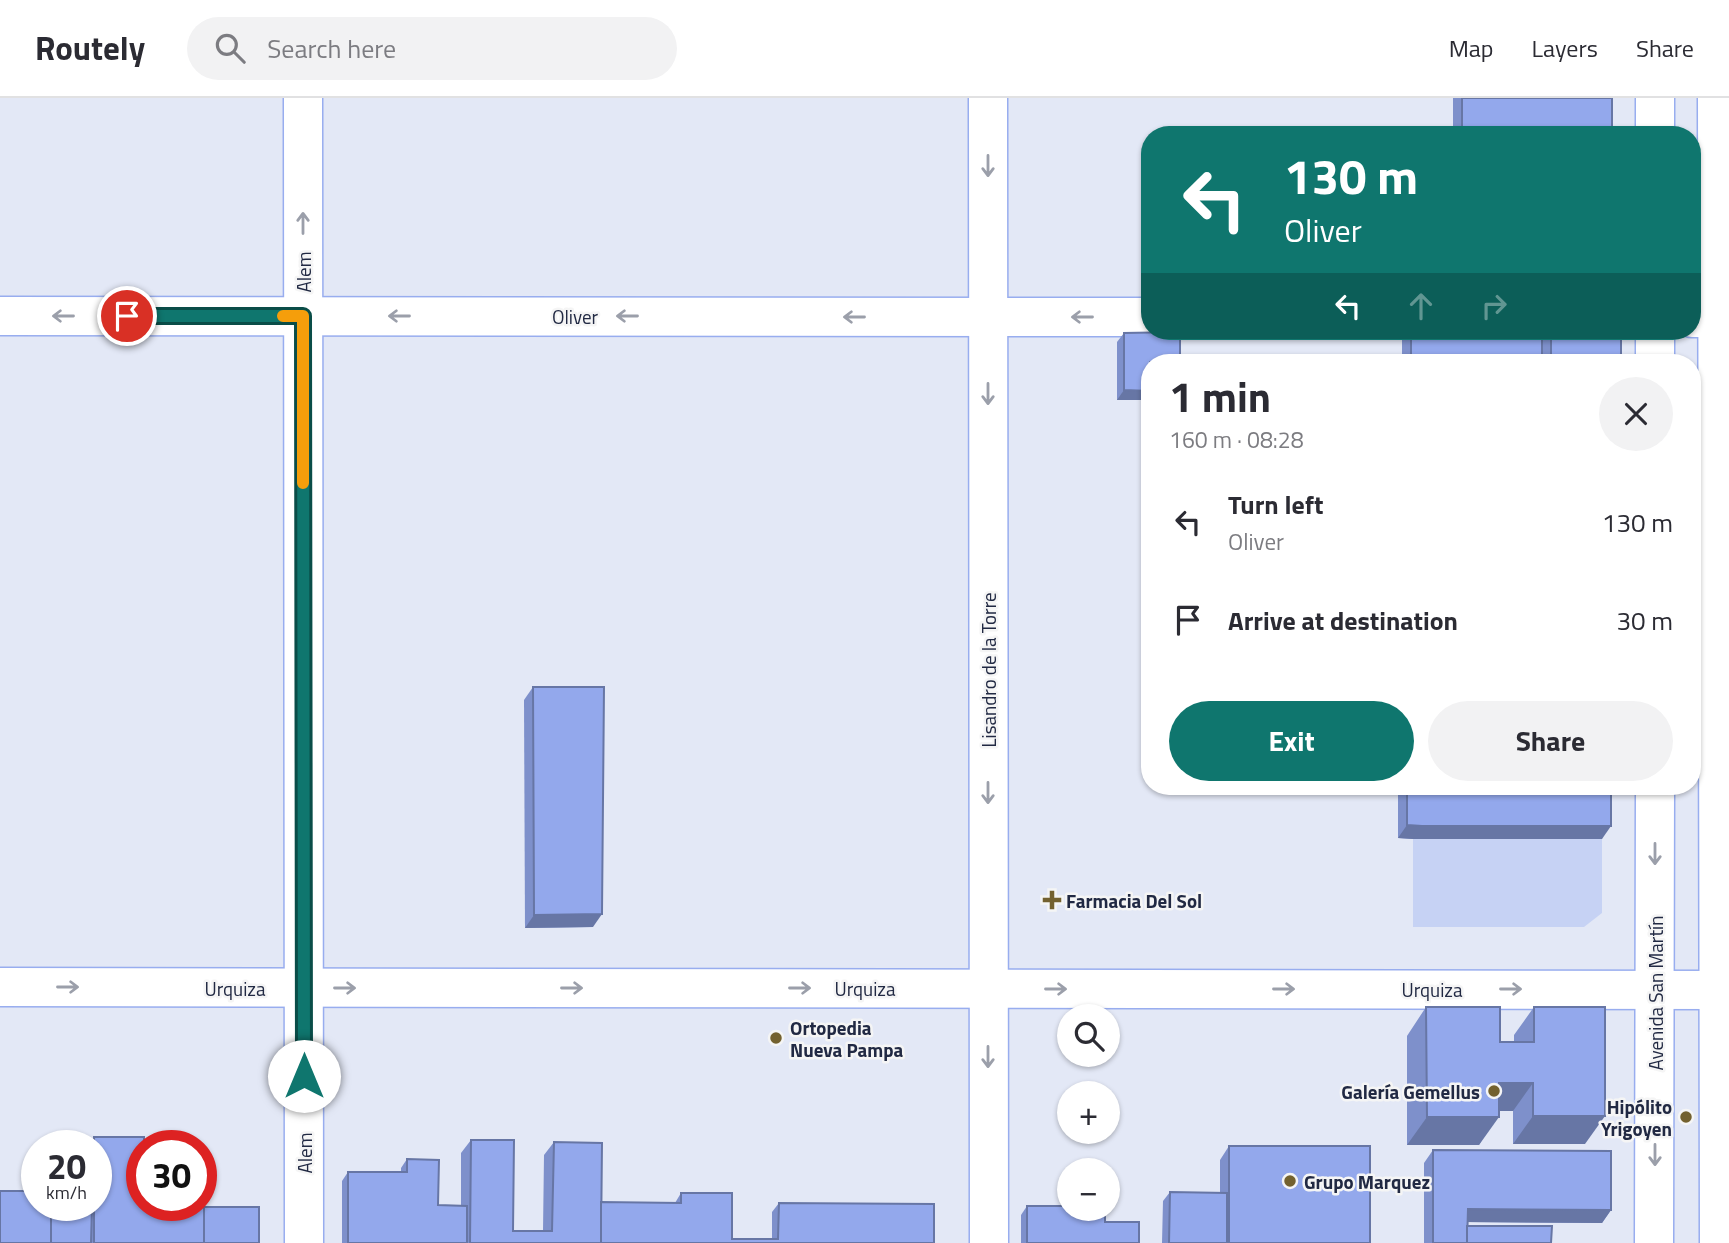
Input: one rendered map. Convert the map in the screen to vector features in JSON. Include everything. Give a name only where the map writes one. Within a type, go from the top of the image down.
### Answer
[{"type":"street","name":"Alem","points":[[303,98],[304,1243]]},
{"type":"street","name":"Lisandro de la Torre","points":[[988,98],[989,1243]]},
{"type":"street","points":[[1655,98],[1655,126]]},
{"type":"street","points":[[1717,98],[1713,318],[1724,990],[1719,1243]]},
{"type":"street","name":"Oliver","points":[[0,316],[1141,317]]},
{"type":"street","name":"Avenida San Martín","points":[[1654,1243],[1655,795]]},
{"type":"street","name":"Urquiza","points":[[0,988],[1724,990]]},
{"type":"shaded area","points":[[1413,839],[1602,839],[1602,913],[1584,927],[1413,927]]},
{"type":"building","points":[[1462,98],[1612,98],[1612,126],[1462,126]]},
{"type":"building","points":[[1124,333],[1141,333],[1141,340],[1180,340],[1180,354],[1141,354],[1141,391],[1124,390]]},
{"type":"building","points":[[1411,340],[1542,340],[1542,354],[1411,354]]},
{"type":"building","points":[[1551,340],[1621,340],[1621,354],[1551,354]]},
{"type":"building","points":[[533,687],[604,687],[602,914],[534,915]]},
{"type":"building","points":[[1407,795],[1611,795],[1611,826],[1407,825]]},
{"type":"building","points":[[1426,1007],[1500,1007],[1500,1042],[1534,1042],[1534,1007],[1605,1007],[1605,1116],[1533,1116],[1533,1083],[1499,1083],[1499,1117],[1427,1117]]},
{"type":"building","points":[[112,1137],[126,1137],[126,1221],[204,1221],[204,1243],[94,1243],[94,1221],[112,1221]]},
{"type":"building","points":[[471,1140],[514,1140],[513,1231],[552,1231],[554,1142],[602,1143],[601,1243],[470,1243]]},
{"type":"building","name":"Grupo Marquez","points":[[1229,1146],[1370,1146],[1370,1243],[1229,1243]]},
{"type":"building","points":[[1433,1150],[1611,1151],[1611,1210],[1468,1209],[1467,1243],[1433,1243]]},
{"type":"building","points":[[407,1159],[439,1160],[438,1205],[467,1206],[467,1243],[348,1243],[348,1172],[407,1172]]},
{"type":"building","points":[[0,1191],[21,1191],[21,1221],[51,1221],[51,1243],[0,1243]]},
{"type":"building","points":[[1170,1192],[1227,1193],[1227,1243],[1169,1243]]},
{"type":"building","points":[[681,1193],[732,1193],[732,1239],[778,1239],[779,1203],[934,1204],[934,1243],[601,1243],[601,1202],[681,1203]]},
{"type":"building","points":[[1027,1206],[1057,1206],[1057,1221],[1139,1222],[1139,1243],[1027,1243]]},
{"type":"building","points":[[217,1207],[259,1207],[259,1243],[204,1243],[204,1221],[217,1221]]},
{"type":"building","points":[[51,1221],[92,1221],[91,1243],[51,1243]]},
{"type":"building","points":[[1467,1226],[1552,1226],[1551,1243],[1467,1243]]},
{"type":"slow traffic","points":[[283,316],[303,316],[303,483]]},
{"type":"place","name":"Farmacia Del Sol","points":[[1052,900]]},
{"type":"place","name":"Ortopedia Nueva Pampa","points":[[776,1038]]},
{"type":"place","name":"Galería Gemellus","points":[[1494,1091]]},
{"type":"place","name":"Hipólito Yrigoyen","points":[[1686,1117]]},
{"type":"place","name":"Grupo Marquez","points":[[1290,1181]]},
{"type":"route","points":[[127,316],[303,316],[304,1076]]}]
